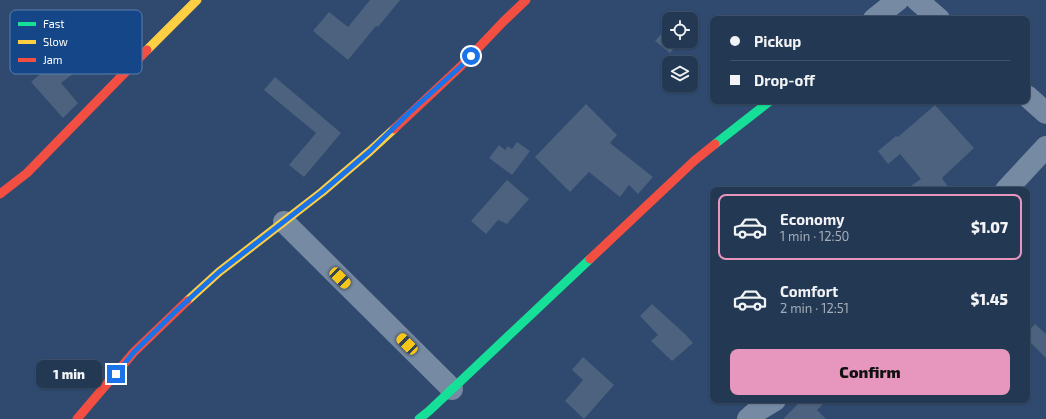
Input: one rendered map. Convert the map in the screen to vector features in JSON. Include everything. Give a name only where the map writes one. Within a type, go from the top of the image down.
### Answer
[{"type":"street","points":[[142,55],[197,0]]},
{"type":"street","points":[[77,419],[134,352],[176,311],[219,272],[322,192],[370,151],[410,112],[460,67],[526,0]]},
{"type":"street","points":[[878,16],[898,0]]},
{"type":"street","points":[[917,0],[936,16]]},
{"type":"street","points":[[0,194],[27,173],[124,74]]},
{"type":"street","points":[[1030,99],[1046,113]]},
{"type":"street","points":[[419,419],[694,161],[766,104]]},
{"type":"street","points":[[1009,187],[1046,147]]},
{"type":"street","points":[[284,222],[452,389]]},
{"type":"street","points":[[748,419],[770,403]]},
{"type":"building","points":[[370,0],[400,0],[348,60],[313,31],[329,12],[348,27]]},
{"type":"building","points":[[662,33],[662,47],[655,41]]},
{"type":"building","points":[[664,48],[674,48],[670,53]]},
{"type":"building","points":[[40,74],[73,74],[61,83],[78,103],[63,118],[31,82]]},
{"type":"building","points":[[275,77],[341,133],[304,177],[289,165],[316,133],[264,90]]},
{"type":"building","points":[[586,104],[617,135],[610,143],[653,177],[638,194],[629,185],[620,197],[589,172],[570,192],[535,157]]},
{"type":"building","points":[[935,105],[974,148],[942,178],[948,187],[909,187],[921,179],[900,154],[888,164],[878,151],[896,136],[898,137]]},
{"type":"building","points":[[517,142],[530,151],[512,175],[489,158],[499,145],[505,150],[508,146],[512,149]]},
{"type":"building","points":[[507,180],[529,199],[507,224],[498,220],[486,234],[471,221]]},
{"type":"building","points":[[652,304],[693,343],[672,361],[651,341],[658,335],[640,316]]},
{"type":"building","points":[[1035,324],[1046,334],[1046,358],[1030,342],[1030,329]]},
{"type":"building","points":[[583,357],[614,385],[584,419],[565,401],[583,380],[572,370]]},
{"type":"building","points":[[799,403],[824,403],[817,410],[826,419],[783,419]]},
{"type":"traffic: fast","points":[[715,144],[766,104]]},
{"type":"traffic: fast","points":[[419,419],[590,259]]},
{"type":"traffic: slow","points":[[147,50],[197,0]]},
{"type":"traffic: slow","points":[[187,301],[219,272],[322,192],[394,129]]},
{"type":"traffic: jam","points":[[394,129],[460,67],[526,0]]},
{"type":"traffic: jam","points":[[142,55],[147,50]]},
{"type":"traffic: jam","points":[[0,194],[27,173],[124,74]]},
{"type":"traffic: jam","points":[[590,259],[694,161],[715,144]]},
{"type":"traffic: jam","points":[[77,419],[134,352],[187,301]]},
{"type":"route","points":[[116,374],[134,352],[219,272],[270,234],[370,151],[471,56]]}]
